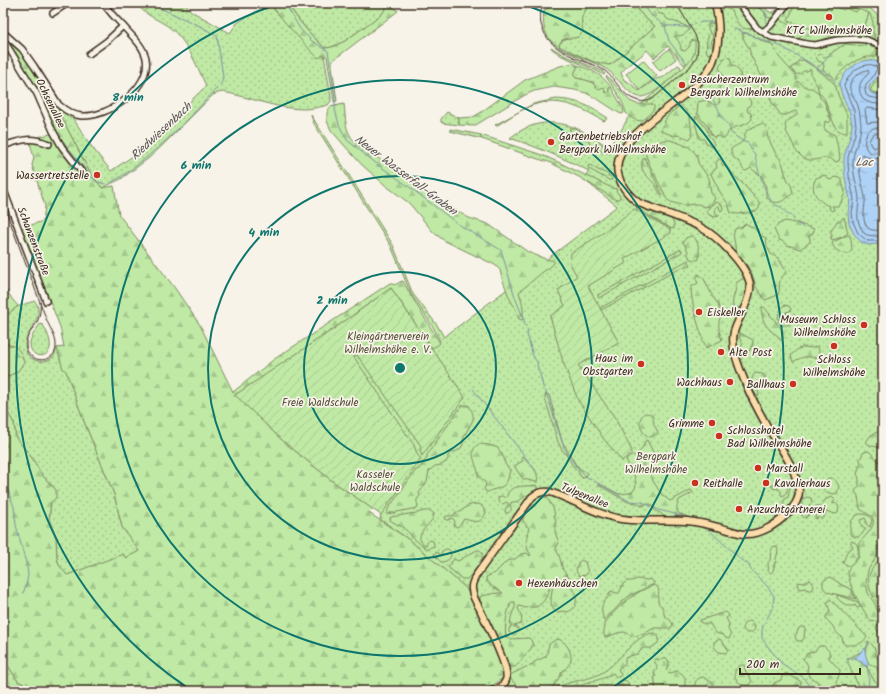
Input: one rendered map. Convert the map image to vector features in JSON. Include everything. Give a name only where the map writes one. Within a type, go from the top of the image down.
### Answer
[{"type":"main road","name":"Tulpenallee","points":[[492,691],[503,685],[506,680],[507,673],[504,661],[475,600],[472,587],[475,577],[535,494],[550,492],[602,514],[616,518],[637,521],[693,522],[708,524],[748,534],[761,531],[777,523],[789,512],[799,497],[796,476],[752,399],[735,352],[733,341],[734,332],[750,291],[750,281],[746,271],[716,238],[706,230],[639,203],[633,199],[621,183],[617,171],[619,157],[631,139],[698,84],[708,72],[715,58],[718,39],[718,20],[715,3]]},
{"type":"street","points":[[53,12],[68,3]]},
{"type":"street","points":[[3,32],[22,49],[59,105],[64,109],[72,114],[84,116],[104,112],[126,99],[139,85],[147,68],[146,58],[141,47],[103,3]]},
{"type":"street","points":[[738,3],[757,28],[771,37],[812,45],[837,40],[867,40],[883,46]]},
{"type":"street","points":[[763,32],[771,25],[788,3]]},
{"type":"street","points":[[89,54],[106,43],[123,26]]},
{"type":"street","name":"Ochsenallee","points":[[3,39],[37,94],[62,147],[84,175]]},
{"type":"street","points":[[3,146],[22,139],[35,140],[49,144]]},
{"type":"street","name":"Schanzenstraße","points":[[3,188],[46,301]]},
{"type":"green space","points":[[137,3],[184,3],[191,11],[230,33],[237,23],[270,3],[276,12],[324,55],[331,101],[328,105],[306,109],[283,107],[233,94],[223,92],[218,93],[213,95],[149,158],[121,179],[102,188],[88,169],[57,107],[58,106],[71,115],[91,146],[111,171],[146,147],[206,86],[191,54],[181,39],[169,27],[143,11]]},
{"type":"green space","points":[[270,3],[287,3],[304,27],[325,48],[332,47],[345,41],[382,14],[388,5],[398,11],[332,61],[337,101],[334,102],[327,57],[324,55],[318,58]]},
{"type":"green space","points":[[287,3],[387,3],[388,5],[382,14],[345,41],[332,47],[325,48],[304,27]]},
{"type":"green space","points":[[587,3],[632,3],[645,18],[655,26],[612,64],[608,65],[594,62],[559,46],[564,39],[578,37],[582,25],[580,20],[588,6]]},
{"type":"green space","points":[[587,3],[588,6],[582,18],[583,32],[578,37],[566,38],[562,40],[559,46],[560,48],[594,62],[609,65],[612,64],[655,26],[645,18],[632,3],[653,3],[658,13],[664,15],[667,19],[690,28],[684,34],[675,37],[680,43],[681,50],[685,51],[689,47],[691,41],[695,40],[694,54],[690,61],[684,65],[668,46],[654,58],[647,50],[627,66],[621,73],[624,80],[639,91],[656,79],[662,78],[678,65],[681,69],[662,86],[646,96],[636,96],[627,90],[606,69],[562,50],[553,43],[547,35],[544,24],[544,10],[555,5]]},
{"type":"green space","name":"Bergpark Wilhelmshöhe","points":[[649,3],[747,3],[772,13],[785,3],[865,3],[883,20],[883,691],[509,691],[502,667],[489,635],[466,588],[408,539],[380,519],[381,514],[331,480],[262,377],[391,288],[435,345],[440,341],[433,327],[411,294],[391,246],[313,122],[311,115],[393,245],[413,294],[437,325],[444,337],[617,206],[583,179],[589,171],[550,153],[510,138],[530,126],[550,123],[571,126],[605,144],[615,139],[631,113],[686,65]]},
{"type":"green space","points":[[722,3],[735,3],[754,28],[749,29],[739,25],[730,9],[726,8]]},
{"type":"green space","points":[[746,3],[762,3],[768,11],[772,13],[778,9],[772,18],[770,18],[765,16],[765,13],[758,8],[744,6]]},
{"type":"green space","points":[[790,3],[795,3],[789,21],[824,33],[826,28],[837,32],[838,29],[851,33],[852,31],[862,34],[869,13],[873,22],[874,38],[873,40],[862,36],[851,35],[839,36],[819,42],[800,40],[799,39],[802,34],[780,19],[779,21],[777,20]]},
{"type":"green space","name":"KTC Wilhelmshöhe","points":[[795,3],[807,3],[814,5],[815,3],[828,3],[826,8],[831,10],[833,6],[856,12],[858,9],[869,13],[862,34],[852,31],[851,33],[839,29],[837,32],[826,28],[824,33],[788,21]]},
{"type":"green space","points":[[710,23],[715,25],[712,33],[713,39],[711,41],[713,49],[710,54],[707,53],[706,45],[710,33],[708,24]]},
{"type":"green space","points":[[3,33],[21,50],[58,106],[57,107],[88,169],[102,188],[114,186],[119,215],[174,287],[200,325],[233,392],[273,360],[390,283],[396,284],[403,281],[440,343],[438,345],[432,348],[391,288],[236,395],[283,441],[331,480],[373,509],[369,513],[408,539],[466,588],[489,635],[502,667],[504,677],[491,687],[477,691],[37,691],[18,681],[3,658],[3,407],[14,423],[16,438],[32,458],[42,475],[56,490],[56,498],[51,502],[49,519],[56,538],[57,558],[59,565],[67,575],[123,554],[126,558],[139,551],[122,527],[114,494],[85,424],[66,371],[63,369],[57,348],[64,347],[60,327],[22,228],[43,221],[45,206],[32,165],[34,158],[29,139],[55,133],[38,94],[3,37]]},
{"type":"green space","points":[[742,33],[750,34],[764,42],[772,44],[779,57],[796,76],[796,80],[819,93],[820,98],[824,101],[831,120],[829,123],[825,121],[824,128],[826,131],[835,135],[840,157],[839,161],[835,162],[827,158],[809,160],[805,159],[796,151],[785,126],[786,122],[797,115],[797,112],[795,111],[786,115],[781,115],[772,103]]},
{"type":"green space","points":[[846,44],[863,46],[866,44],[869,45],[875,48],[877,53],[876,57],[862,58],[853,62],[838,75],[836,79],[823,70],[823,63],[818,61],[816,57],[821,54],[826,57]]},
{"type":"green space","points":[[551,47],[564,55],[602,71],[605,74],[604,75],[562,56]]},
{"type":"green space","points":[[669,49],[676,59],[660,71],[653,62]]},
{"type":"green space","points":[[727,57],[730,58],[732,65],[735,66],[740,72],[741,83],[748,93],[748,98],[751,103],[747,109],[748,112],[751,113],[752,119],[746,124],[732,129],[724,138],[712,136],[708,127],[697,114],[698,102],[706,100],[716,106],[720,102],[719,88],[724,81],[719,67],[723,59]]},
{"type":"green space","points":[[643,60],[657,76],[640,90],[626,74]]},
{"type":"green space","points":[[803,60],[835,84],[847,115],[847,133],[841,132],[835,127],[825,100],[819,92],[813,79],[811,69],[800,74],[796,74],[791,69],[798,61]]},
{"type":"green space","points":[[573,63],[577,65],[574,76],[576,78],[593,83],[598,89],[604,87],[605,92],[607,93],[611,87],[623,108],[624,113],[619,113],[586,93],[554,87],[534,91],[525,95],[474,126],[459,125],[459,118],[473,117],[480,113],[525,80],[560,66]]},
{"type":"green space","points":[[577,65],[600,75],[611,87],[609,88],[609,91],[607,93],[596,88],[593,82],[576,78],[574,76]]},
{"type":"green space","points":[[607,76],[630,101],[637,104],[652,104],[654,106],[645,119],[639,121],[635,120],[626,113],[625,108],[606,77]]},
{"type":"green space","points":[[879,79],[883,91],[877,93],[871,91],[873,85]]},
{"type":"green space","points":[[556,99],[584,104],[608,118],[604,121],[577,107],[558,102],[538,104],[524,109],[533,104]]},
{"type":"green space","points":[[344,104],[347,129],[351,138],[355,142],[441,202],[469,218],[488,224],[528,252],[554,261],[549,268],[519,292],[524,317],[522,320],[519,319],[509,297],[500,270],[495,265],[445,241],[434,233],[409,203],[362,165],[331,130],[327,121],[327,113],[330,107]]},
{"type":"green space","points":[[680,106],[690,117],[692,136],[689,139],[676,135],[674,136],[661,131],[668,117]]},
{"type":"green space","points":[[447,112],[459,118],[459,125],[441,122],[441,119]]},
{"type":"green space","points":[[517,113],[496,126],[495,125]]},
{"type":"green space","points":[[696,116],[706,128],[708,135],[713,142],[713,147],[708,146],[704,139],[699,138],[695,121]]},
{"type":"green space","points":[[761,124],[766,127],[768,138],[776,154],[781,160],[793,193],[777,203],[770,201],[767,197],[766,187],[762,176],[751,168],[746,171],[743,170],[740,163],[731,152],[731,149],[743,141],[747,131]]},
{"type":"green space","points":[[570,128],[575,128],[593,137],[601,142],[610,152],[608,153],[596,148],[591,148],[589,141],[571,133]]},
{"type":"green space","points":[[450,129],[481,135],[482,139],[450,131]]},
{"type":"green space","points":[[481,135],[542,155],[558,162],[617,189],[616,191],[620,198],[616,200],[581,178],[549,162],[482,139]]},
{"type":"green space","points":[[663,140],[670,140],[689,147],[696,154],[698,163],[709,178],[711,193],[715,198],[711,205],[717,202],[722,205],[723,209],[721,211],[719,206],[715,208],[716,215],[719,216],[715,217],[709,215],[707,211],[710,206],[704,207],[699,204],[683,205],[667,200],[650,166],[645,151],[647,147]]},
{"type":"green space","points":[[644,157],[663,196],[643,170],[642,162]]},
{"type":"green space","points":[[720,159],[722,161],[722,165],[729,169],[760,203],[758,210],[742,214],[731,213],[728,204],[711,174],[717,168],[716,163]]},
{"type":"green space","points":[[590,165],[608,174],[612,177],[612,180],[609,180],[589,169],[588,166]]},
{"type":"green space","points":[[825,175],[831,180],[834,177],[840,178],[842,180],[845,193],[840,204],[837,206],[832,206],[834,209],[832,211],[829,209],[830,206],[824,204],[815,194],[813,189],[816,178]]},
{"type":"green space","points":[[640,205],[671,218],[674,224],[674,229],[636,208]]},
{"type":"green space","points":[[634,209],[670,229],[671,233],[624,259],[626,263],[588,286],[619,343],[578,365],[615,418],[632,451],[622,461],[603,438],[578,400],[563,362],[550,316],[565,306],[558,290],[577,276],[570,264],[571,253],[606,231]]},
{"type":"green space","points":[[844,217],[848,233],[842,237],[832,240],[832,234],[830,233],[837,221],[841,221]]},
{"type":"green space","points":[[785,221],[814,229],[813,233],[809,236],[810,242],[800,249],[787,245],[779,240],[774,229],[777,225]]},
{"type":"green space","points":[[745,224],[755,229],[766,239],[767,247],[771,254],[778,258],[786,271],[780,280],[778,295],[765,300],[756,287],[747,265],[735,252],[734,231],[736,228],[741,228]]},
{"type":"green space","points":[[848,235],[851,238],[852,250],[848,254],[836,250],[832,243]]},
{"type":"green space","points":[[691,236],[695,238],[699,247],[698,260],[690,259],[683,242],[686,238]]},
{"type":"green space","points":[[681,249],[682,252],[599,298],[598,297],[598,295]]},
{"type":"green space","points":[[688,260],[691,265],[683,267],[601,310],[600,308]]},
{"type":"green space","points":[[699,274],[704,279],[712,297],[718,304],[721,316],[719,328],[722,340],[706,348],[696,318],[691,294],[691,287],[698,283],[696,278]]},
{"type":"green space","points":[[742,279],[746,279],[747,293],[744,303],[737,308],[733,307],[736,283]]},
{"type":"green space","points":[[3,286],[18,306],[8,314],[3,321]]},
{"type":"green space","points":[[391,288],[465,397],[422,456],[420,450],[421,446],[357,355],[354,357],[414,445],[417,454],[421,459],[381,515],[331,480],[283,441],[235,395],[335,328]]},
{"type":"green space","points":[[35,301],[38,308],[38,315],[27,336],[25,347],[27,353],[35,360],[47,361],[53,357],[57,348],[59,348],[60,360],[66,370],[85,424],[114,494],[122,527],[140,551],[126,558],[85,569],[67,576],[59,565],[57,558],[56,538],[49,519],[51,502],[56,490],[42,475],[32,458],[16,438],[14,423],[3,407],[3,379],[18,371],[9,345],[3,339],[4,317],[11,310]]},
{"type":"green space","points":[[784,305],[789,306],[791,309],[790,311],[786,312],[788,318],[792,315],[795,317],[792,323],[788,325],[781,325],[778,318]]},
{"type":"green space","points":[[764,307],[784,332],[782,339],[780,340],[778,336],[765,324],[761,309]]},
{"type":"green space","points":[[40,324],[43,325],[50,342],[48,352],[41,356],[34,353],[30,344],[32,336]]},
{"type":"green space","points":[[740,333],[753,340],[753,344],[748,353],[745,354],[741,350],[743,344],[739,337]]},
{"type":"green space","points":[[3,339],[9,345],[15,346],[21,353],[24,362],[18,371],[3,379]]},
{"type":"green space","points":[[817,346],[819,352],[817,358],[805,357],[793,362],[791,356],[798,349],[804,347],[813,348]]},
{"type":"green space","points":[[755,373],[763,374],[766,377],[754,384],[759,393],[757,396],[753,390],[751,382]]},
{"type":"green space","points":[[545,395],[549,395],[562,441],[576,465],[587,473],[584,478],[581,477],[573,466],[558,442],[545,398]]},
{"type":"green space","points":[[463,405],[468,405],[473,415],[473,420],[464,436],[461,448],[448,455],[446,462],[435,466],[429,471],[427,482],[419,493],[420,496],[417,500],[417,508],[387,514],[388,509],[416,470],[419,469],[427,458],[427,455]]},
{"type":"green space","points":[[645,413],[652,415],[654,425],[658,432],[652,437],[649,437],[644,433],[640,425],[641,418]]},
{"type":"green space","points":[[877,432],[883,437],[883,451],[866,442],[871,435]]},
{"type":"green space","points":[[647,440],[655,456],[650,471],[653,481],[662,495],[670,501],[691,490],[693,492],[679,500],[677,506],[677,511],[686,516],[686,518],[665,517],[656,511],[651,504],[642,506],[636,503],[628,502],[598,485],[600,484],[619,494],[632,492],[635,489],[636,481],[626,460],[639,452]]},
{"type":"green space","points":[[479,444],[498,448],[504,458],[505,464],[510,470],[507,481],[502,487],[488,492],[486,492],[484,488],[486,485],[485,482],[478,476],[473,455],[474,449]]},
{"type":"green space","points":[[869,451],[883,466],[883,546],[880,551],[879,546],[877,546],[877,556],[868,570],[866,582],[868,593],[883,620],[883,638],[876,628],[878,622],[872,622],[865,612],[857,598],[848,576],[850,567],[859,557],[859,543],[873,525],[873,519],[871,516],[860,509],[858,496],[855,491],[859,486],[857,473],[861,464],[860,459],[864,452]]},
{"type":"green space","points":[[522,456],[531,464],[538,478],[537,482],[523,479],[516,469],[515,466],[523,461],[521,458]]},
{"type":"green space","points":[[828,478],[834,479],[837,483],[839,487],[837,493],[829,494],[824,491],[823,488]]},
{"type":"green space","points":[[779,479],[784,484],[789,484],[786,494],[783,496],[778,488],[774,489],[771,486],[777,483],[776,481]]},
{"type":"green space","points":[[791,484],[795,486],[794,498],[788,508],[774,521],[773,520],[776,517],[776,513],[782,508],[784,505],[784,500],[788,497]]},
{"type":"green space","points":[[535,485],[537,488],[534,493],[512,502],[510,505],[511,510],[506,513],[505,509],[508,507],[508,503],[506,502],[503,504],[499,502],[499,497],[502,496],[505,498],[508,492],[514,488]]},
{"type":"green space","points":[[542,497],[547,497],[554,511],[556,520],[555,532],[559,543],[556,550],[563,570],[569,578],[569,585],[575,593],[576,603],[571,611],[556,612],[553,609],[551,602],[553,582],[551,581],[547,595],[541,604],[537,607],[526,608],[519,606],[518,608],[522,622],[521,624],[514,626],[517,627],[519,631],[513,635],[509,632],[509,628],[511,627],[511,618],[515,608],[515,602],[512,602],[506,619],[506,637],[510,639],[529,638],[533,645],[518,665],[510,667],[507,665],[480,605],[480,597],[503,593],[490,585],[486,580],[486,577],[495,573],[507,561],[515,559],[521,554],[527,553],[530,556],[531,555],[527,542],[529,528],[523,521],[523,516],[532,505],[533,501]]},
{"type":"green space","points":[[807,497],[811,498],[812,502],[809,505],[809,515],[805,518],[802,516],[802,505],[803,499]]},
{"type":"green space","points":[[831,497],[835,500],[833,504],[836,503],[839,507],[838,513],[835,514],[826,511],[824,518],[821,519],[818,517],[816,519],[815,517],[817,516],[815,514],[820,510],[814,511],[813,508],[816,506],[821,506],[825,500]]},
{"type":"green space","points":[[469,505],[481,505],[486,512],[482,519],[477,522],[464,519],[457,527],[454,525],[455,521],[452,518],[446,520],[445,517],[453,516],[456,512],[460,512]]},
{"type":"green space","points":[[429,511],[434,515],[420,536],[420,540],[426,545],[429,540],[433,541],[434,546],[428,550],[405,529],[390,520],[391,517]]},
{"type":"green space","points":[[860,514],[867,515],[872,520],[870,527],[866,524],[865,518],[860,520],[862,526],[865,528],[863,533],[855,537],[850,534],[850,527],[855,516]]},
{"type":"green space","points":[[851,541],[857,544],[858,554],[856,559],[849,566],[843,562],[847,552],[853,546]]},
{"type":"green space","points":[[774,546],[777,547],[778,551],[773,571],[771,573],[768,571],[768,563]]},
{"type":"green space","points":[[446,549],[450,551],[451,555],[449,559],[441,562],[434,555],[436,552],[441,555],[442,551]]},
{"type":"green space","points":[[477,550],[482,552],[481,559],[477,567],[467,579],[462,579],[448,567],[454,559],[458,561]]},
{"type":"green space","points":[[581,560],[585,562],[588,572],[586,575],[580,576],[577,573],[576,568]]},
{"type":"green space","points":[[879,560],[883,561],[883,608],[881,608],[873,596],[869,587],[871,571]]},
{"type":"green space","points":[[830,577],[851,589],[856,599],[827,592],[823,587],[823,581]]},
{"type":"green space","points":[[651,579],[654,583],[629,596],[604,621],[602,606],[609,593],[611,591],[619,593],[622,585],[627,581]]},
{"type":"green space","points":[[810,580],[814,587],[812,590],[805,588],[800,589],[798,584],[799,582],[803,583]]},
{"type":"green space","points":[[655,585],[659,592],[658,602],[664,611],[664,615],[673,624],[671,628],[654,628],[642,635],[640,634],[634,637],[626,632],[623,632],[605,637],[605,623],[615,611],[634,595],[648,587]]},
{"type":"green space","points":[[837,595],[858,602],[860,607],[857,608],[855,605],[850,606],[845,604],[837,598]]},
{"type":"green space","points":[[830,599],[867,637],[865,640],[851,645],[845,645],[843,643],[842,637],[826,619],[826,616],[830,611],[827,603]]},
{"type":"green space","points":[[726,612],[729,615],[726,618],[731,635],[729,639],[716,633],[710,624],[700,622],[700,620]]},
{"type":"green space","points":[[751,621],[754,622],[754,632],[747,633],[744,632],[743,625],[744,622]]},
{"type":"green space","points":[[799,628],[805,628],[804,638],[802,641],[797,641],[795,637]]},
{"type":"green space","points":[[656,633],[658,636],[658,643],[651,648],[642,648],[639,653],[625,658],[625,664],[618,669],[621,675],[619,677],[616,677],[613,673],[602,679],[586,683],[578,687],[575,691],[570,691],[568,689],[564,691],[551,691],[552,689],[590,678],[603,672],[615,663],[632,645],[645,635]]},
{"type":"green space","points":[[558,639],[564,642],[568,647],[571,654],[571,660],[568,666],[561,673],[554,686],[542,690],[527,691],[516,686],[510,678],[510,675],[545,657],[549,644]]},
{"type":"green space","points":[[720,639],[728,649],[725,653],[719,652],[714,647],[714,642]]},
{"type":"green space","points":[[868,641],[874,647],[876,657],[883,660],[883,675],[880,675],[876,666],[869,664],[865,656]]},
{"type":"green space","points":[[819,646],[824,646],[828,650],[830,653],[829,658],[840,670],[835,685],[843,691],[814,691],[817,688],[818,683],[811,678],[807,672],[808,666],[803,659],[808,653],[815,651]]},
{"type":"green space","points":[[860,652],[855,658],[859,659],[860,662],[866,666],[874,680],[879,684],[881,688],[880,691],[860,691],[848,664],[848,658]]},
{"type":"green space","points":[[665,657],[669,664],[666,670],[668,672],[680,672],[684,676],[685,684],[682,691],[656,691],[654,672],[657,667],[654,659],[659,660]]},
{"type":"green space","points":[[3,658],[18,681],[37,691],[3,691]]},
{"type":"green space","points":[[741,665],[744,665],[746,672],[752,681],[749,685],[742,685],[736,678],[735,672]]},
{"type":"green space","points":[[786,673],[800,681],[800,691],[770,691],[774,683],[781,680],[782,676]]},
{"type":"green space","points":[[703,677],[713,683],[710,691],[696,691],[696,680]]},
{"type":"green space","points":[[623,680],[627,682],[629,686],[627,690],[623,692],[619,690],[617,686],[619,682]]},
{"type":"water","name":"Lac","points":[[869,60],[879,62],[882,67],[877,78],[869,89],[871,93],[882,95],[883,97],[883,246],[862,243],[854,234],[849,224],[848,213],[850,200],[845,177],[844,157],[852,125],[850,113],[839,84],[849,69],[858,63]]},
{"type":"water","points":[[865,648],[865,653],[869,664],[866,666],[855,658]]},
{"type":"waterway","name":"Riedwiesenbach","points":[[149,3],[202,27],[217,36],[223,77],[220,85]]},
{"type":"waterway","name":"Neuer Wasserfall-Graben","points":[[285,3],[300,29],[312,41],[328,51],[335,97],[335,109],[339,125],[347,140],[458,224],[501,250],[525,326]]},
{"type":"waterway","points":[[642,3],[651,15],[665,26],[689,27]]},
{"type":"waterway","points":[[745,6],[752,5],[764,10],[767,15],[766,24]]},
{"type":"waterway","points":[[699,23],[715,22]]},
{"type":"waterway","points":[[691,26],[695,24]]},
{"type":"waterway","points":[[665,26],[669,41],[686,63]]},
{"type":"waterway","points":[[733,28],[771,43]]},
{"type":"waterway","points":[[773,43],[810,63],[835,81]]},
{"type":"waterway","points":[[818,67],[830,56]]},
{"type":"waterway","points":[[690,74],[695,78]]},
{"type":"waterway","name":"Riedwiesenbach","points":[[112,182],[130,170],[156,149],[183,124],[217,88]]},
{"type":"waterway","points":[[704,89],[717,106],[721,117],[729,126],[731,133],[748,143],[755,154],[762,180],[771,200],[775,205],[781,207],[785,212],[792,215],[794,220]]},
{"type":"waterway","name":"Riedwiesenbach","points":[[64,142],[95,181],[105,184]]},
{"type":"waterway","points":[[797,223],[803,228]]},
{"type":"waterway","name":"Neuer Wasserfall-Graben","points":[[527,329],[533,356],[537,362],[543,387],[546,392],[564,448],[575,465],[588,478],[592,479]]},
{"type":"waterway","points":[[473,389],[536,471]]},
{"type":"waterway","points":[[3,449],[7,465],[4,479],[14,507],[16,525],[27,567],[28,575],[23,593]]},
{"type":"waterway","name":"Neuer Wasserfall-Graben","points":[[594,481],[629,501],[642,502],[659,510],[683,516]]},
{"type":"waterway","points":[[708,529],[741,560],[748,564],[751,570],[768,587],[774,596],[773,607],[763,626],[762,638],[781,663],[803,677],[809,686],[810,691]]},
{"type":"waterway","points":[[866,648],[869,642]]},
{"type":"waterway","points":[[847,659],[855,658]]},
{"type":"waterway","points":[[867,666],[869,677],[868,691]]},
{"type":"tram line","points":[[544,3],[540,21],[545,35],[550,41],[569,55],[597,66],[609,74],[627,95],[639,101],[654,98],[690,67],[697,56],[698,44],[695,35],[676,3]]},
{"type":"tram line","points":[[3,203],[55,339],[55,351],[52,356],[42,360],[32,357],[26,346],[28,336],[38,320],[40,302]]},
{"type":"place","name":"KTC Wilhelmshöhe","points":[[829,17]]},
{"type":"place","name":"Besucherzentrum Bergpark Wilhelmshöhe","points":[[682,85]]},
{"type":"place","name":"Gartenbetriebshof Bergpark Wilhelmshöhe","points":[[551,142]]},
{"type":"place","name":"Wassertretstelle","points":[[97,175]]},
{"type":"place","name":"Eiskeller","points":[[699,312]]},
{"type":"place","name":"Museum Schloss Wilhelmshöhe","points":[[864,325]]},
{"type":"place","name":"Schloss Wilhelmshöhe","points":[[834,346]]},
{"type":"place","name":"Alte Post","points":[[721,352]]},
{"type":"place","name":"Haus im Obstgarten","points":[[641,364]]},
{"type":"place","name":"Wachhaus","points":[[730,382]]},
{"type":"place","name":"Ballhaus","points":[[793,384]]},
{"type":"place","name":"Grimme","points":[[712,423]]},
{"type":"place","name":"Schlosshotel Bad Wilhelmshöhe","points":[[719,436]]},
{"type":"place","name":"Marstall","points":[[758,468]]},
{"type":"place","name":"Reithalle","points":[[695,483]]},
{"type":"place","name":"Kavalierhaus","points":[[766,483]]},
{"type":"place","name":"Anzuchtgärtnerei","points":[[739,509]]},
{"type":"place","name":"Hexenhäuschen","points":[[519,583]]},
{"type":"park label","name":"Kleingärtnerverein Wilhelmshöhe e. V.","points":[[388,342]]},
{"type":"park label","name":"Freie Waldschule","points":[[320,402]]},
{"type":"park label","name":"Kasseler Waldschule","points":[[375,480]]}]
